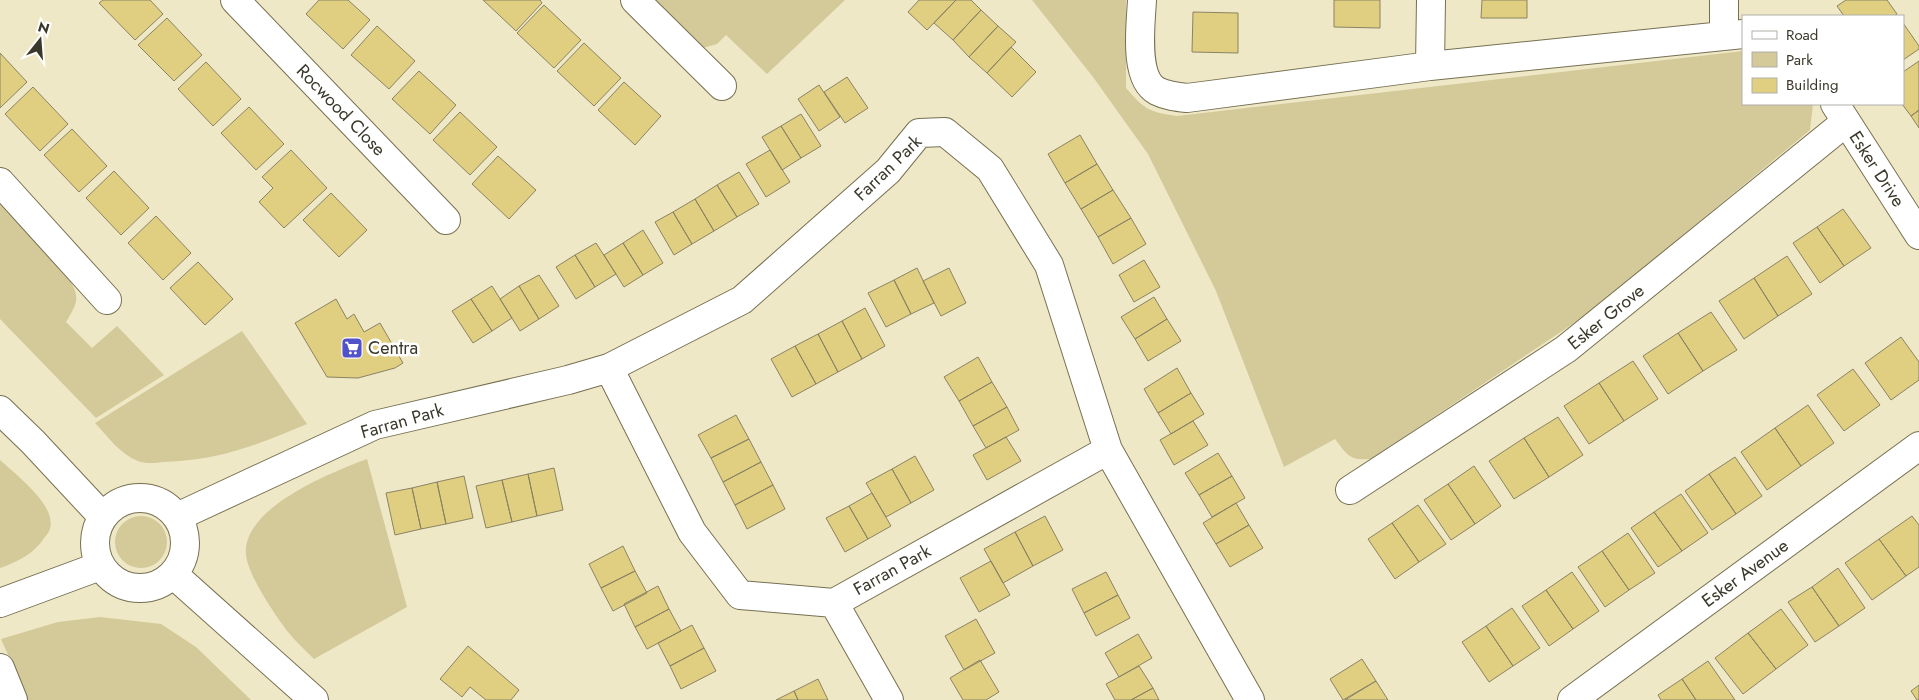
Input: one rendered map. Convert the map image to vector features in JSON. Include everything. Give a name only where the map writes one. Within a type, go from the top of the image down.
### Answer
[{"type":"street","name":"Rocwood Close","points":[[235,0],[446,220]]},
{"type":"street","points":[[635,0],[722,86]]},
{"type":"street","points":[[1142,0],[1141,58],[1144,75],[1155,90],[1168,96],[1187,98],[1430,66],[1734,34],[1724,0]]},
{"type":"street","points":[[1430,66],[1431,0]]},
{"type":"street","name":"Esker Drive","points":[[1841,113],[1919,235]]},
{"type":"street","name":"Esker Grove","points":[[1350,490],[1566,349],[1841,113]]},
{"type":"street","name":"Farran Park","points":[[178,517],[375,425],[568,380],[609,368],[742,300],[888,171],[920,133],[945,132],[990,169],[1049,265],[1108,450],[1250,700]]},
{"type":"street","points":[[0,182],[107,300]]},
{"type":"street","name":"Farran Park","points":[[609,368],[692,532],[740,595],[834,603],[1108,450]]},
{"type":"street","points":[[0,410],[33,442],[102,516]]},
{"type":"street","name":"Esker Avenue","points":[[1572,700],[1919,446]]},
{"type":"street","points":[[143,497],[159,501],[178,517],[184,531],[185,547],[181,563],[173,574],[152,587],[137,588],[121,584],[108,576],[100,566],[95,552],[94,536],[102,516],[113,505],[128,498],[143,497]]},
{"type":"street","points":[[0,603],[100,566]]},
{"type":"street","points":[[173,574],[314,700]]},
{"type":"street","name":"Farran Park","points":[[834,603],[888,700]]},
{"type":"street","points":[[0,668],[14,700]]},
{"type":"green space","points":[[643,0],[845,0],[767,74],[726,35],[717,44],[699,49]]},
{"type":"green space","points":[[1032,0],[1126,0],[1126,88],[1143,105],[1153,111],[1168,115],[1177,116],[1742,51],[1742,105],[1813,105],[1810,130],[1589,313],[1371,459],[1358,459],[1350,456],[1335,439],[1284,467],[1216,291],[1148,154],[1093,77]]},
{"type":"green space","points":[[0,204],[67,276],[71,283],[76,299],[66,322],[92,348],[117,326],[164,375],[96,418],[0,319]]},
{"type":"green space","points":[[242,331],[307,424],[255,445],[221,455],[184,461],[144,463],[126,454],[95,423]]},
{"type":"green space","points":[[367,459],[407,607],[314,659],[288,632],[257,584],[246,555],[248,538],[258,522],[273,507],[292,494],[333,473]]},
{"type":"green space","points":[[0,460],[41,500],[47,510],[50,529],[40,544],[30,553],[0,568]]},
{"type":"green space","points":[[141,516],[151,518],[159,524],[165,532],[167,542],[165,552],[159,560],[151,566],[141,568],[131,566],[123,560],[117,552],[115,542],[117,532],[123,524],[131,518]]},
{"type":"green space","points":[[100,617],[161,624],[196,647],[251,700],[28,700],[1,639],[58,622]]},
{"type":"building","points":[[103,0],[150,0],[163,14],[135,40],[99,3]]},
{"type":"building","points":[[319,0],[348,0],[370,20],[343,49],[306,14]]},
{"type":"building","points":[[483,0],[540,0],[542,3],[516,31]]},
{"type":"building","points":[[919,0],[956,0],[927,30],[908,12]]},
{"type":"building","points":[[956,0],[971,0],[981,10],[953,40],[934,23]]},
{"type":"building","points":[[1334,0],[1380,0],[1380,28],[1334,27]]},
{"type":"building","points":[[1482,0],[1527,0],[1527,18],[1481,18]]},
{"type":"building","points":[[1846,0],[1887,0],[1897,14],[1843,15],[1837,6]]},
{"type":"building","points":[[544,5],[581,40],[554,68],[517,33]]},
{"type":"building","points":[[981,10],[998,26],[969,57],[953,40]]},
{"type":"building","points":[[1193,12],[1238,13],[1238,53],[1192,52]]},
{"type":"building","points":[[167,18],[202,55],[174,81],[138,45]]},
{"type":"building","points":[[1904,24],[1919,46],[1919,49],[1904,59]]},
{"type":"building","points":[[377,26],[415,61],[389,89],[351,55]]},
{"type":"building","points":[[998,26],[1016,42],[987,73],[969,57]]},
{"type":"building","points":[[584,43],[621,78],[594,106],[557,71]]},
{"type":"building","points":[[1011,47],[1036,72],[1012,97],[987,73]]},
{"type":"building","points":[[0,53],[27,82],[0,108]]},
{"type":"building","points":[[1919,61],[1919,110],[1911,116],[1903,105],[1904,71]]},
{"type":"building","points":[[206,62],[241,99],[213,126],[178,89]]},
{"type":"building","points":[[419,71],[456,105],[430,134],[392,99]]},
{"type":"building","points":[[847,77],[868,108],[845,123],[824,92]]},
{"type":"building","points":[[624,82],[661,116],[635,145],[598,110]]},
{"type":"building","points":[[819,85],[840,117],[819,131],[798,99]]},
{"type":"building","points":[[33,87],[68,124],[40,151],[5,114]]},
{"type":"building","points":[[249,107],[284,144],[256,170],[221,133]]},
{"type":"building","points":[[1919,110],[1919,128],[1911,116]]},
{"type":"building","points":[[460,112],[497,147],[470,175],[433,140]]},
{"type":"building","points":[[801,114],[821,146],[801,158],[781,126]]},
{"type":"building","points":[[781,126],[801,158],[782,170],[762,137]]},
{"type":"building","points":[[72,129],[107,166],[79,192],[44,155]]},
{"type":"building","points":[[1080,135],[1097,164],[1065,183],[1048,154]]},
{"type":"building","points":[[291,150],[327,188],[284,228],[259,202],[273,188],[262,177]]},
{"type":"building","points":[[770,150],[790,182],[766,197],[746,164]]},
{"type":"building","points":[[498,156],[536,190],[509,219],[472,184]]},
{"type":"building","points":[[1097,164],[1113,190],[1081,209],[1065,183]]},
{"type":"building","points":[[114,171],[149,208],[121,235],[86,198]]},
{"type":"building","points":[[739,172],[759,204],[737,217],[717,185]]},
{"type":"building","points":[[717,185],[737,217],[714,231],[695,199]]},
{"type":"building","points":[[1113,190],[1131,218],[1098,237],[1081,209]]},
{"type":"building","points":[[331,193],[367,230],[339,257],[303,220]]},
{"type":"building","points":[[695,199],[714,231],[692,244],[673,212]]},
{"type":"building","points":[[1843,209],[1871,248],[1844,266],[1817,227]]},
{"type":"building","points":[[673,212],[692,244],[674,255],[655,222]]},
{"type":"building","points":[[156,216],[191,253],[163,280],[128,243]]},
{"type":"building","points":[[1131,218],[1146,244],[1113,264],[1098,237]]},
{"type":"building","points":[[1817,227],[1844,266],[1820,283],[1793,243]]},
{"type":"building","points":[[643,230],[663,263],[643,275],[623,243]]},
{"type":"building","points":[[596,243],[616,274],[595,287],[575,255]]},
{"type":"building","points":[[623,243],[643,275],[624,287],[604,255]]},
{"type":"building","points":[[575,255],[595,287],[576,299],[556,267]]},
{"type":"building","points":[[1787,256],[1812,294],[1778,316],[1754,278]]},
{"type":"building","points":[[1144,260],[1160,287],[1134,302],[1119,275]]},
{"type":"building","points":[[198,262],[233,299],[205,325],[170,288]]},
{"type":"building","points":[[917,268],[934,303],[911,314],[894,280]]},
{"type":"building","points":[[949,268],[966,303],[941,316],[923,281]]},
{"type":"building","points":[[539,275],[559,306],[539,319],[519,286]]},
{"type":"building","points":[[1754,278],[1778,316],[1744,339],[1719,301]]},
{"type":"building","points":[[894,280],[911,314],[886,327],[868,293]]},
{"type":"building","points":[[492,286],[512,318],[492,331],[471,299]]},
{"type":"building","points":[[519,286],[539,319],[520,331],[500,299]]},
{"type":"building","points":[[1154,297],[1167,319],[1135,339],[1121,317]]},
{"type":"building","name":"Centra","points":[[336,299],[347,319],[354,314],[364,332],[380,323],[403,363],[395,368],[358,378],[327,377],[295,323]]},
{"type":"building","points":[[471,299],[492,331],[473,343],[452,311]]},
{"type":"building","points":[[865,308],[885,346],[862,359],[842,321]]},
{"type":"building","points":[[1711,312],[1737,350],[1703,371],[1678,333]]},
{"type":"building","points":[[1167,319],[1181,341],[1148,361],[1135,339]]},
{"type":"building","points":[[842,321],[862,359],[838,372],[818,334]]},
{"type":"building","points":[[1678,333],[1703,371],[1668,394],[1643,356]]},
{"type":"building","points":[[818,334],[838,372],[816,384],[795,346]]},
{"type":"building","points":[[1901,337],[1919,362],[1919,380],[1891,400],[1865,363]]},
{"type":"building","points":[[795,346],[816,384],[792,397],[771,359]]},
{"type":"building","points":[[978,357],[992,382],[959,401],[944,377]]},
{"type":"building","points":[[1633,361],[1658,399],[1624,421],[1599,383]]},
{"type":"building","points":[[1177,368],[1191,393],[1158,413],[1144,389]]},
{"type":"building","points":[[1853,369],[1880,405],[1844,431],[1817,395]]},
{"type":"building","points":[[992,382],[1007,407],[973,426],[959,401]]},
{"type":"building","points":[[1599,383],[1624,421],[1589,444],[1564,406]]},
{"type":"building","points":[[1191,393],[1204,414],[1171,434],[1158,413]]},
{"type":"building","points":[[1808,405],[1834,443],[1801,466],[1775,428]]},
{"type":"building","points":[[1007,407],[1019,430],[986,448],[973,426]]},
{"type":"building","points":[[736,415],[749,439],[711,458],[698,435]]},
{"type":"building","points":[[1558,417],[1583,455],[1549,477],[1524,438]]},
{"type":"building","points":[[1193,421],[1208,445],[1174,465],[1160,440]]},
{"type":"building","points":[[1775,428],[1801,466],[1767,490],[1741,452]]},
{"type":"building","points":[[1006,437],[1021,461],[987,480],[973,455]]},
{"type":"building","points":[[1524,438],[1549,477],[1514,499],[1489,461]]},
{"type":"building","points":[[749,439],[761,462],[723,482],[711,458]]},
{"type":"building","points":[[1218,453],[1232,476],[1199,495],[1185,473]]},
{"type":"building","points":[[915,456],[934,490],[911,503],[892,469]]},
{"type":"building","points":[[1735,457],[1762,496],[1736,514],[1709,474]]},
{"type":"building","points":[[761,462],[773,485],[735,505],[723,482]]},
{"type":"building","points":[[1474,466],[1501,506],[1475,524],[1448,484]]},
{"type":"building","points":[[554,468],[563,510],[537,516],[528,474]]},
{"type":"building","points":[[892,469],[911,503],[886,517],[866,483]]},
{"type":"building","points":[[528,474],[537,516],[512,522],[502,480]]},
{"type":"building","points":[[1709,474],[1736,514],[1712,530],[1685,491]]},
{"type":"building","points":[[464,476],[473,518],[446,524],[437,482]]},
{"type":"building","points":[[1232,476],[1245,498],[1212,517],[1199,495]]},
{"type":"building","points":[[502,480],[512,522],[486,528],[476,486]]},
{"type":"building","points":[[437,482],[446,524],[421,529],[412,488]]},
{"type":"building","points":[[1448,484],[1475,524],[1451,540],[1424,500]]},
{"type":"building","points":[[773,485],[785,509],[747,529],[735,505]]},
{"type":"building","points":[[412,488],[421,529],[395,535],[386,493]]},
{"type":"building","points":[[872,493],[891,526],[868,539],[849,506]]},
{"type":"building","points":[[1681,494],[1708,533],[1682,551],[1654,512]]},
{"type":"building","points":[[1236,503],[1249,525],[1216,544],[1203,523]]},
{"type":"building","points":[[1418,505],[1446,544],[1419,562],[1392,523]]},
{"type":"building","points":[[849,506],[868,539],[845,552],[826,518]]},
{"type":"building","points":[[1654,512],[1682,551],[1658,567],[1631,528]]},
{"type":"building","points":[[1045,516],[1063,550],[1033,566],[1015,532]]},
{"type":"building","points":[[1912,516],[1919,525],[1919,567],[1906,576],[1879,539]]},
{"type":"building","points":[[1392,523],[1419,562],[1395,579],[1368,539]]},
{"type":"building","points":[[1249,525],[1263,548],[1230,567],[1216,544]]},
{"type":"building","points":[[1015,532],[1033,566],[1003,583],[984,549]]},
{"type":"building","points":[[1628,533],[1655,573],[1629,590],[1602,551]]},
{"type":"building","points":[[1879,539],[1906,576],[1872,600],[1845,563]]},
{"type":"building","points":[[623,546],[635,571],[601,588],[589,564]]},
{"type":"building","points":[[1602,551],[1629,590],[1605,607],[1578,567]]},
{"type":"building","points":[[991,561],[1010,595],[979,612],[960,578]]},
{"type":"building","points":[[1838,568],[1865,608],[1839,626],[1812,587]]},
{"type":"building","points":[[635,571],[647,593],[613,611],[601,588]]},
{"type":"building","points":[[1106,572],[1118,595],[1084,613],[1072,589]]},
{"type":"building","points":[[1572,572],[1599,611],[1573,629],[1546,590]]},
{"type":"building","points":[[658,586],[669,609],[635,627],[624,604]]},
{"type":"building","points":[[1812,587],[1839,626],[1815,642],[1788,602]]},
{"type":"building","points":[[1546,590],[1573,629],[1549,646],[1522,606]]},
{"type":"building","points":[[1118,595],[1130,618],[1096,636],[1084,613]]},
{"type":"building","points":[[1512,608],[1540,648],[1513,666],[1486,626]]},
{"type":"building","points":[[669,609],[681,631],[647,649],[635,627]]},
{"type":"building","points":[[1781,609],[1808,645],[1776,669],[1748,633]]},
{"type":"building","points":[[976,619],[995,653],[964,670],[945,636]]},
{"type":"building","points":[[692,625],[704,648],[670,666],[658,643]]},
{"type":"building","points":[[1486,626],[1513,666],[1489,682],[1462,642]]},
{"type":"building","points":[[1748,633],[1776,669],[1743,694],[1715,658]]},
{"type":"building","points":[[1138,634],[1152,658],[1119,677],[1105,653]]},
{"type":"building","points":[[468,646],[519,690],[511,700],[486,700],[470,687],[462,697],[440,679]]},
{"type":"building","points":[[704,648],[716,671],[681,689],[670,666]]},
{"type":"building","points":[[1362,659],[1376,681],[1343,700],[1330,679]]},
{"type":"building","points":[[980,660],[999,692],[986,700],[963,700],[950,678]]},
{"type":"building","points":[[1708,661],[1735,700],[1696,700],[1682,679]]},
{"type":"building","points":[[1139,666],[1153,688],[1131,700],[1115,700],[1106,684]]},
{"type":"building","points":[[818,679],[828,700],[798,700],[794,691]]},
{"type":"building","points":[[1682,679],[1696,700],[1661,700],[1658,695]]},
{"type":"building","points":[[1376,681],[1388,700],[1345,700]]},
{"type":"building","points":[[1919,685],[1919,700],[1917,700],[1911,691]]},
{"type":"building","points":[[1153,688],[1159,700],[1131,700]]},
{"type":"building","points":[[794,691],[798,700],[776,700]]},
{"type":"place","name":"Centra","points":[[352,348]]}]
